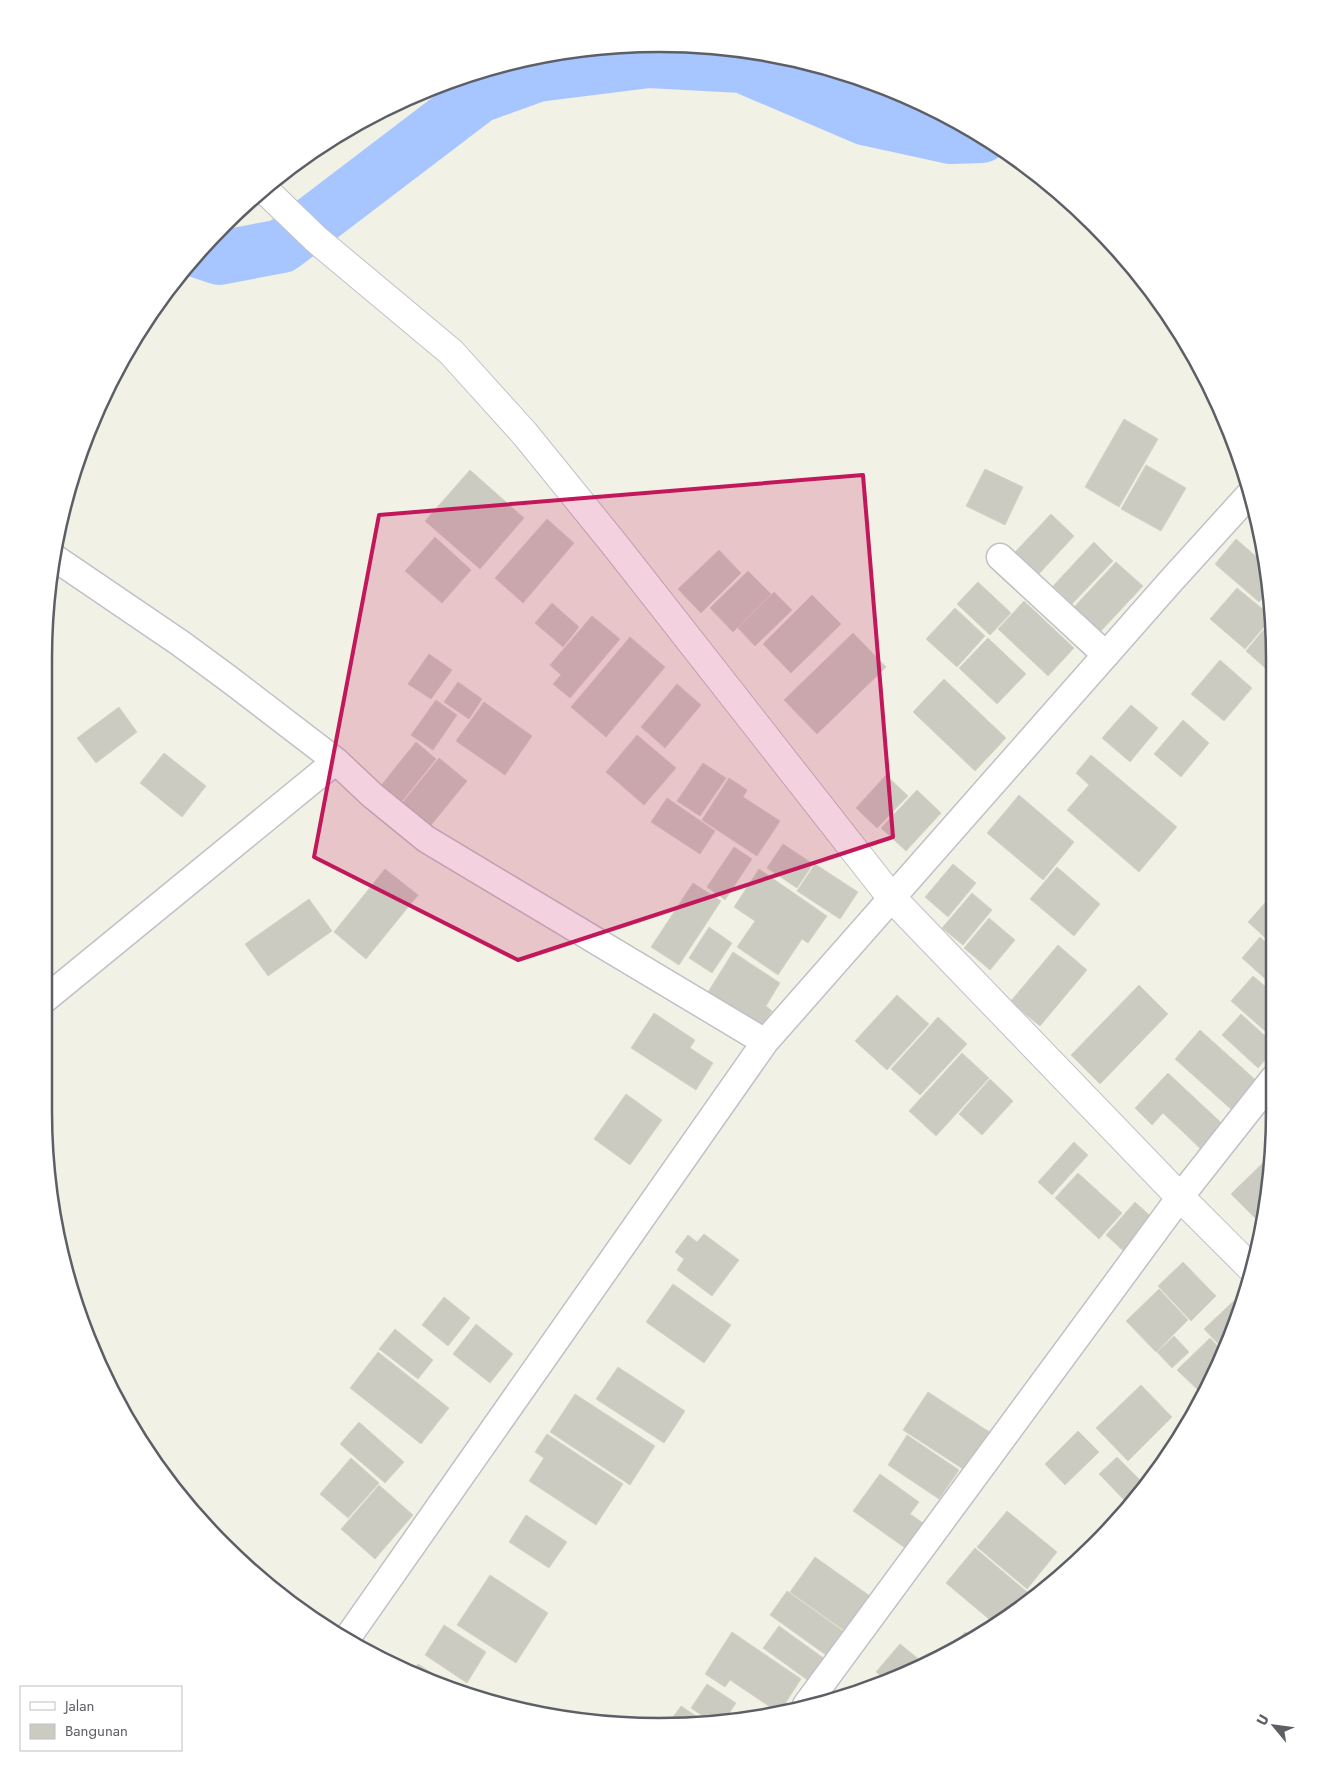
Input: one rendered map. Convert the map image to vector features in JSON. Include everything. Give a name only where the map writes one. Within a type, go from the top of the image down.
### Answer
[{"type":"street","points":[[270,194],[317,240],[451,352],[525,434],[891,897],[1247,1264]]},
{"type":"street","points":[[350,1634],[765,1042],[891,897],[1245,499]]},
{"type":"street","points":[[1000,557],[1106,655]]},
{"type":"street","points":[[61,562],[180,643],[336,761],[372,795],[426,839],[765,1042]]},
{"type":"street","points":[[52,993],[336,761]]},
{"type":"street","points":[[810,1700],[1180,1197],[1266,1088]]},
{"type":"highlighted area","points":[[863,475],[893,837],[518,960],[314,857],[379,515]]},
{"type":"building","points":[[1124,419],[1158,439],[1119,507],[1085,487]]},
{"type":"building","points":[[1146,465],[1186,488],[1161,531],[1121,509]]},
{"type":"building","points":[[985,469],[1023,487],[1005,525],[966,506]]},
{"type":"building","points":[[470,470],[524,518],[480,569],[425,521]]},
{"type":"building","points":[[1051,514],[1074,536],[1038,575],[1014,553]]},
{"type":"building","points":[[547,519],[574,543],[523,603],[495,578]]},
{"type":"building","points":[[435,537],[471,570],[442,603],[405,571]]},
{"type":"building","points":[[1236,539],[1258,558],[1263,598],[1259,602],[1215,564]]},
{"type":"building","points":[[1094,542],[1113,561],[1072,604],[1053,586]]},
{"type":"building","points":[[719,550],[741,573],[701,613],[678,589]]},
{"type":"building","points":[[1116,562],[1143,586],[1100,632],[1074,607]]},
{"type":"building","points":[[748,571],[771,594],[733,632],[710,608]]},
{"type":"building","points":[[978,582],[1011,613],[990,635],[957,604]]},
{"type":"building","points":[[1237,588],[1264,610],[1265,626],[1245,649],[1210,619]]},
{"type":"building","points":[[774,592],[792,610],[755,646],[738,628]]},
{"type":"building","points":[[812,595],[841,624],[791,673],[763,644]]},
{"type":"building","points":[[1024,601],[1074,648],[1048,676],[998,629]]},
{"type":"building","points":[[552,603],[579,627],[563,647],[535,623]]},
{"type":"building","points":[[955,608],[985,636],[957,667],[926,639]]},
{"type":"building","points":[[592,616],[620,639],[570,698],[553,684],[561,675],[550,665]]},
{"type":"building","points":[[1265,628],[1266,669],[1246,651]]},
{"type":"building","points":[[853,633],[886,667],[817,734],[784,700]]},
{"type":"building","points":[[630,637],[665,667],[606,737],[571,707]]},
{"type":"building","points":[[988,638],[1026,674],[997,704],[959,668]]},
{"type":"building","points":[[429,654],[452,670],[431,699],[408,684]]},
{"type":"building","points":[[1220,660],[1252,688],[1224,721],[1191,694]]},
{"type":"building","points":[[944,679],[1006,738],[975,771],[913,712]]},
{"type":"building","points":[[458,682],[482,699],[469,719],[444,702]]},
{"type":"building","points":[[677,684],[701,705],[665,748],[641,727]]},
{"type":"building","points":[[436,700],[457,715],[433,750],[411,735]]},
{"type":"building","points":[[484,702],[532,736],[505,775],[456,741]]},
{"type":"building","points":[[1131,705],[1158,728],[1130,762],[1102,738]]},
{"type":"building","points":[[119,707],[137,732],[96,763],[77,738]]},
{"type":"building","points":[[1183,720],[1209,743],[1181,777],[1154,754]]},
{"type":"building","points":[[637,735],[676,768],[644,805],[606,772]]},
{"type":"building","points":[[416,742],[436,759],[399,805],[379,788]]},
{"type":"building","points":[[164,753],[206,786],[182,817],[140,783]]},
{"type":"building","points":[[1091,755],[1177,827],[1139,872],[1067,810],[1089,785],[1076,773]]},
{"type":"building","points":[[439,758],[467,781],[427,830],[399,807]]},
{"type":"building","points":[[703,763],[726,778],[700,816],[677,801]]},
{"type":"building","points":[[886,775],[908,796],[877,828],[856,808]]},
{"type":"building","points":[[729,778],[747,790],[743,797],[780,821],[757,856],[702,820]]},
{"type":"building","points":[[917,790],[941,813],[906,851],[881,828]]},
{"type":"building","points":[[1019,795],[1074,842],[1043,880],[987,833]]},
{"type":"building","points":[[667,798],[715,831],[700,854],[651,822]]},
{"type":"building","points":[[783,844],[813,864],[797,888],[767,868]]},
{"type":"building","points":[[734,847],[752,859],[725,900],[707,887]]},
{"type":"building","points":[[815,864],[858,892],[840,919],[797,891]]},
{"type":"building","points":[[953,864],[976,883],[948,917],[925,897]]},
{"type":"building","points":[[1057,867],[1100,904],[1074,936],[1030,899]]},
{"type":"building","points":[[385,869],[418,895],[366,959],[334,932]]},
{"type":"building","points":[[759,869],[827,916],[808,943],[802,939],[778,975],[737,947],[755,921],[734,907]]},
{"type":"building","points":[[693,883],[721,901],[679,965],[651,947]]},
{"type":"building","points":[[972,893],[992,910],[963,945],[942,928]]},
{"type":"building","points":[[309,899],[332,931],[268,976],[245,944]]},
{"type":"building","points":[[1266,902],[1266,938],[1248,922]]},
{"type":"building","points":[[989,918],[1015,940],[990,970],[964,948]]},
{"type":"building","points":[[709,927],[732,943],[712,973],[689,958]]},
{"type":"building","points":[[1260,937],[1266,942],[1266,980],[1242,958]]},
{"type":"building","points":[[1058,945],[1087,970],[1040,1026],[1010,1002]]},
{"type":"building","points":[[733,952],[780,983],[766,1006],[772,1011],[757,1034],[703,1000]]},
{"type":"building","points":[[1253,976],[1266,987],[1266,1032],[1231,1001]]},
{"type":"building","points":[[1139,985],[1168,1014],[1100,1084],[1071,1055]]},
{"type":"building","points":[[897,995],[929,1024],[887,1070],[855,1041]]},
{"type":"building","points":[[654,1013],[695,1040],[690,1048],[713,1063],[696,1090],[631,1048]]},
{"type":"building","points":[[1241,1014],[1266,1037],[1266,1059],[1258,1068],[1222,1035]]},
{"type":"building","points":[[938,1017],[967,1044],[920,1095],[891,1069]]},
{"type":"building","points":[[1200,1030],[1259,1083],[1233,1111],[1175,1059]]},
{"type":"building","points":[[962,1053],[989,1078],[936,1136],[909,1111]]},
{"type":"building","points":[[1168,1073],[1229,1130],[1206,1154],[1163,1113],[1152,1125],[1135,1108]]},
{"type":"building","points":[[990,1079],[1013,1101],[982,1135],[959,1114]]},
{"type":"building","points":[[626,1094],[662,1120],[630,1165],[594,1139]]},
{"type":"building","points":[[1074,1142],[1088,1155],[1052,1195],[1038,1182]]},
{"type":"building","points":[[1264,1162],[1257,1220],[1231,1194]]},
{"type":"building","points":[[1078,1173],[1122,1213],[1099,1239],[1055,1198]]},
{"type":"building","points":[[1135,1202],[1157,1222],[1128,1255],[1106,1235]]},
{"type":"building","points":[[704,1234],[739,1260],[712,1296],[677,1270],[684,1259],[675,1252],[688,1235],[697,1242]]},
{"type":"building","points":[[1183,1262],[1216,1296],[1191,1321],[1158,1286]]},
{"type":"building","points":[[673,1284],[731,1325],[704,1363],[646,1322]]},
{"type":"building","points":[[1159,1289],[1188,1320],[1156,1352],[1126,1321]]},
{"type":"building","points":[[444,1297],[470,1318],[448,1346],[422,1325]]},
{"type":"building","points":[[1237,1298],[1219,1345],[1204,1329]]},
{"type":"building","points":[[476,1324],[513,1354],[490,1383],[453,1354]]},
{"type":"building","points":[[395,1329],[433,1360],[418,1379],[379,1349]]},
{"type":"building","points":[[1174,1336],[1189,1352],[1172,1368],[1157,1352]]},
{"type":"building","points":[[1210,1338],[1219,1347],[1198,1390],[1177,1370]]},
{"type":"building","points":[[378,1352],[449,1408],[421,1444],[350,1388]]},
{"type":"building","points":[[618,1367],[685,1411],[664,1443],[596,1399]]},
{"type":"building","points":[[1141,1385],[1172,1417],[1128,1461],[1096,1428]]},
{"type":"building","points":[[928,1392],[991,1433],[966,1471],[903,1430]]},
{"type":"building","points":[[575,1394],[655,1446],[630,1485],[550,1432]]},
{"type":"building","points":[[359,1422],[404,1462],[385,1483],[340,1444]]},
{"type":"building","points":[[1078,1431],[1099,1452],[1065,1485],[1045,1464]]},
{"type":"building","points":[[547,1434],[623,1484],[596,1525],[529,1481],[544,1458],[535,1452]]},
{"type":"building","points":[[907,1435],[959,1470],[939,1499],[888,1465]]},
{"type":"building","points":[[1117,1457],[1141,1481],[1125,1501],[1099,1474]]},
{"type":"building","points":[[351,1458],[379,1483],[348,1518],[320,1494]]},
{"type":"building","points":[[880,1474],[919,1502],[910,1514],[926,1525],[908,1550],[853,1511]]},
{"type":"building","points":[[379,1485],[413,1515],[375,1559],[341,1529]]},
{"type":"building","points":[[1007,1511],[1057,1552],[1027,1589],[977,1547]]},
{"type":"building","points":[[526,1515],[567,1542],[549,1568],[509,1542]]},
{"type":"building","points":[[975,1548],[1029,1593],[990,1620],[946,1583]]},
{"type":"building","points":[[815,1557],[877,1601],[852,1636],[790,1592]]},
{"type":"building","points":[[490,1575],[548,1613],[516,1663],[457,1625]]},
{"type":"building","points":[[787,1591],[843,1631],[826,1655],[770,1615]]},
{"type":"building","points":[[444,1625],[486,1652],[467,1683],[425,1655]]},
{"type":"building","points":[[779,1626],[829,1662],[813,1684],[763,1648]]},
{"type":"building","points":[[732,1632],[801,1679],[784,1706],[772,1708],[730,1680],[725,1687],[705,1674]]},
{"type":"building","points":[[900,1644],[920,1660],[881,1676],[876,1672]]},
{"type":"building","points":[[418,1664],[435,1675],[427,1672],[416,1667]]},
{"type":"building","points":[[707,1684],[736,1703],[729,1714],[704,1717],[691,1708]]},
{"type":"building","points":[[681,1706],[698,1717],[673,1718]]},
{"type":"waterway","points":[[208,254],[219,258],[282,246],[479,96],[537,75],[649,61],[742,66],[864,118],[951,137],[967,136]]}]
